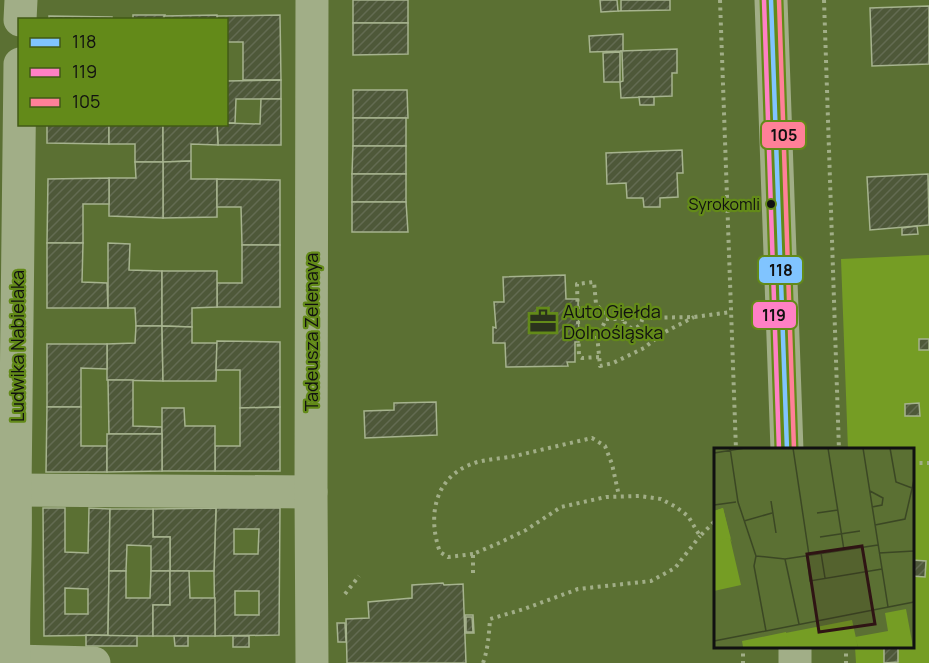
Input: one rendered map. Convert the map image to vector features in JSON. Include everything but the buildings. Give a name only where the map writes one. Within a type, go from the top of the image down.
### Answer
[{"type":"street","points":[[21,0],[21,18]]},
{"type":"street","name":"Tadeusza Zelenaya","points":[[312,0],[310,492],[312,663]]},
{"type":"street","points":[[771,0],[787,448]]},
{"type":"street","name":"Ludwika Nabielaka","points":[[10,649],[16,518],[9,225],[18,93]]},
{"type":"street","points":[[15,490],[310,492]]},
{"type":"street","points":[[10,649],[94,663]]},
{"type":"path","points":[[720,0],[736,448]]},
{"type":"path","points":[[824,0],[839,448]]},
{"type":"path","points":[[599,357],[582,358],[579,356],[577,284],[594,282],[596,304],[606,319]]},
{"type":"path","points":[[633,310],[639,311],[642,318],[640,324],[634,328],[627,325],[624,319],[626,313],[633,310]]},
{"type":"path","points":[[642,318],[694,317],[731,312]]},
{"type":"path","points":[[606,319],[597,334],[600,366],[613,363],[644,348],[663,333],[694,317]]},
{"type":"path","points":[[606,319],[624,319]]},
{"type":"path","points":[[620,496],[605,447],[592,438],[470,464],[450,475],[438,497],[433,519],[435,539],[440,552],[448,556],[473,554],[526,530],[561,507],[606,496],[661,499],[688,516],[700,536]]},
{"type":"path","points":[[483,663],[489,633],[489,619],[578,590],[651,581],[675,568],[714,522]]},
{"type":"path","points":[[473,554],[473,573]]},
{"type":"path","points":[[743,648],[744,663]]},
{"type":"green space","points":[[929,255],[929,663],[856,663],[855,648],[914,648],[914,448],[848,448],[841,259]]},
{"type":"transit line","name":"119","points":[[764,0],[779,448]]},
{"type":"transit line","name":"118","points":[[771,0],[787,448]]},
{"type":"transit line","name":"105","points":[[779,0],[794,448]]},
{"type":"place","name":"Syrokomli","points":[[771,204]]},
{"type":"place","name":"Auto Giełda Dolnośląska","points":[[543,321]]}]
